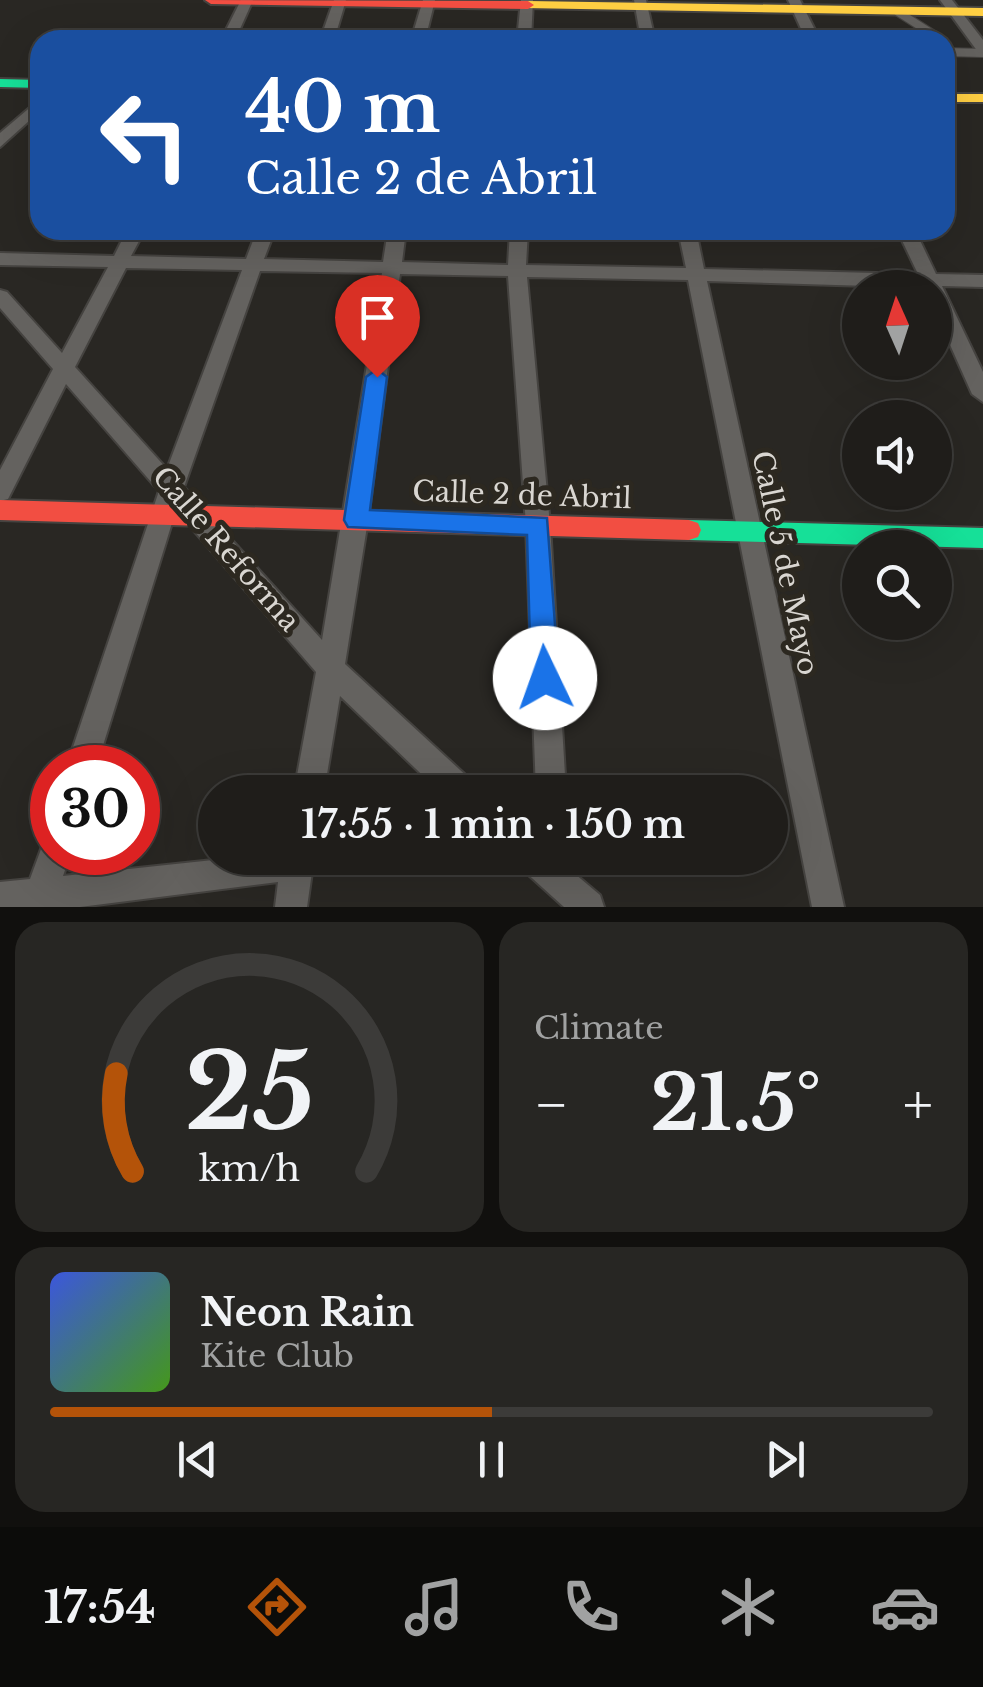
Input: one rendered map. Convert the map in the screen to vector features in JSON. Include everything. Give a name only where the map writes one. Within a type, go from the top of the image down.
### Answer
[{"type":"main road","points":[[211,0],[797,6],[898,12],[951,6],[983,12]]},
{"type":"main road","points":[[2,85],[30,84]]},
{"type":"main road","points":[[955,98],[983,98]]},
{"type":"main road","name":"Calle 2 de Abril","points":[[0,510],[983,538]]},
{"type":"street","points":[[233,30],[247,0]]},
{"type":"street","points":[[330,30],[339,1]]},
{"type":"street","points":[[421,30],[428,2]]},
{"type":"street","points":[[525,30],[526,3]]},
{"type":"street","points":[[641,4],[646,30]]},
{"type":"street","points":[[797,6],[808,30]]},
{"type":"street","points":[[951,6],[983,51]]},
{"type":"street","points":[[0,142],[30,113]]},
{"type":"street","points":[[0,492],[131,240]]},
{"type":"street","points":[[89,745],[162,515],[263,240]]},
{"type":"street","points":[[312,775],[356,520],[396,240]]},
{"type":"street","points":[[519,240],[517,272],[538,525],[549,775]]},
{"type":"street","name":"Calle 5 de Mayo","points":[[689,240],[746,531],[828,907]]},
{"type":"street","points":[[911,240],[925,270]]},
{"type":"street","points":[[0,259],[842,282]]},
{"type":"street","points":[[952,284],[983,282]]},
{"type":"street","name":"Calle Reforma","points":[[0,296],[173,486],[330,668],[443,775]]},
{"type":"street","points":[[952,319],[975,360],[983,394]]},
{"type":"street","points":[[39,901],[47,875]]},
{"type":"street","points":[[0,898],[39,901],[207,875]]},
{"type":"street","points":[[291,907],[296,875]]},
{"type":"street","points":[[549,875],[588,907]]},
{"type":"lane","points":[[898,12],[906,22],[935,30]]},
{"type":"lane","points":[[955,52],[983,51]]},
{"type":"traffic: fast","points":[[0,83],[30,84]]},
{"type":"traffic: fast","points":[[689,530],[983,538]]},
{"type":"traffic: slow","points":[[528,5],[983,12]]},
{"type":"traffic: slow","points":[[955,98],[983,98]]},
{"type":"traffic: jam","points":[[211,0],[528,5]]},
{"type":"traffic: jam","points":[[0,510],[689,530]]},
{"type":"route","points":[[377,377],[356,520],[538,525],[545,678]]}]
